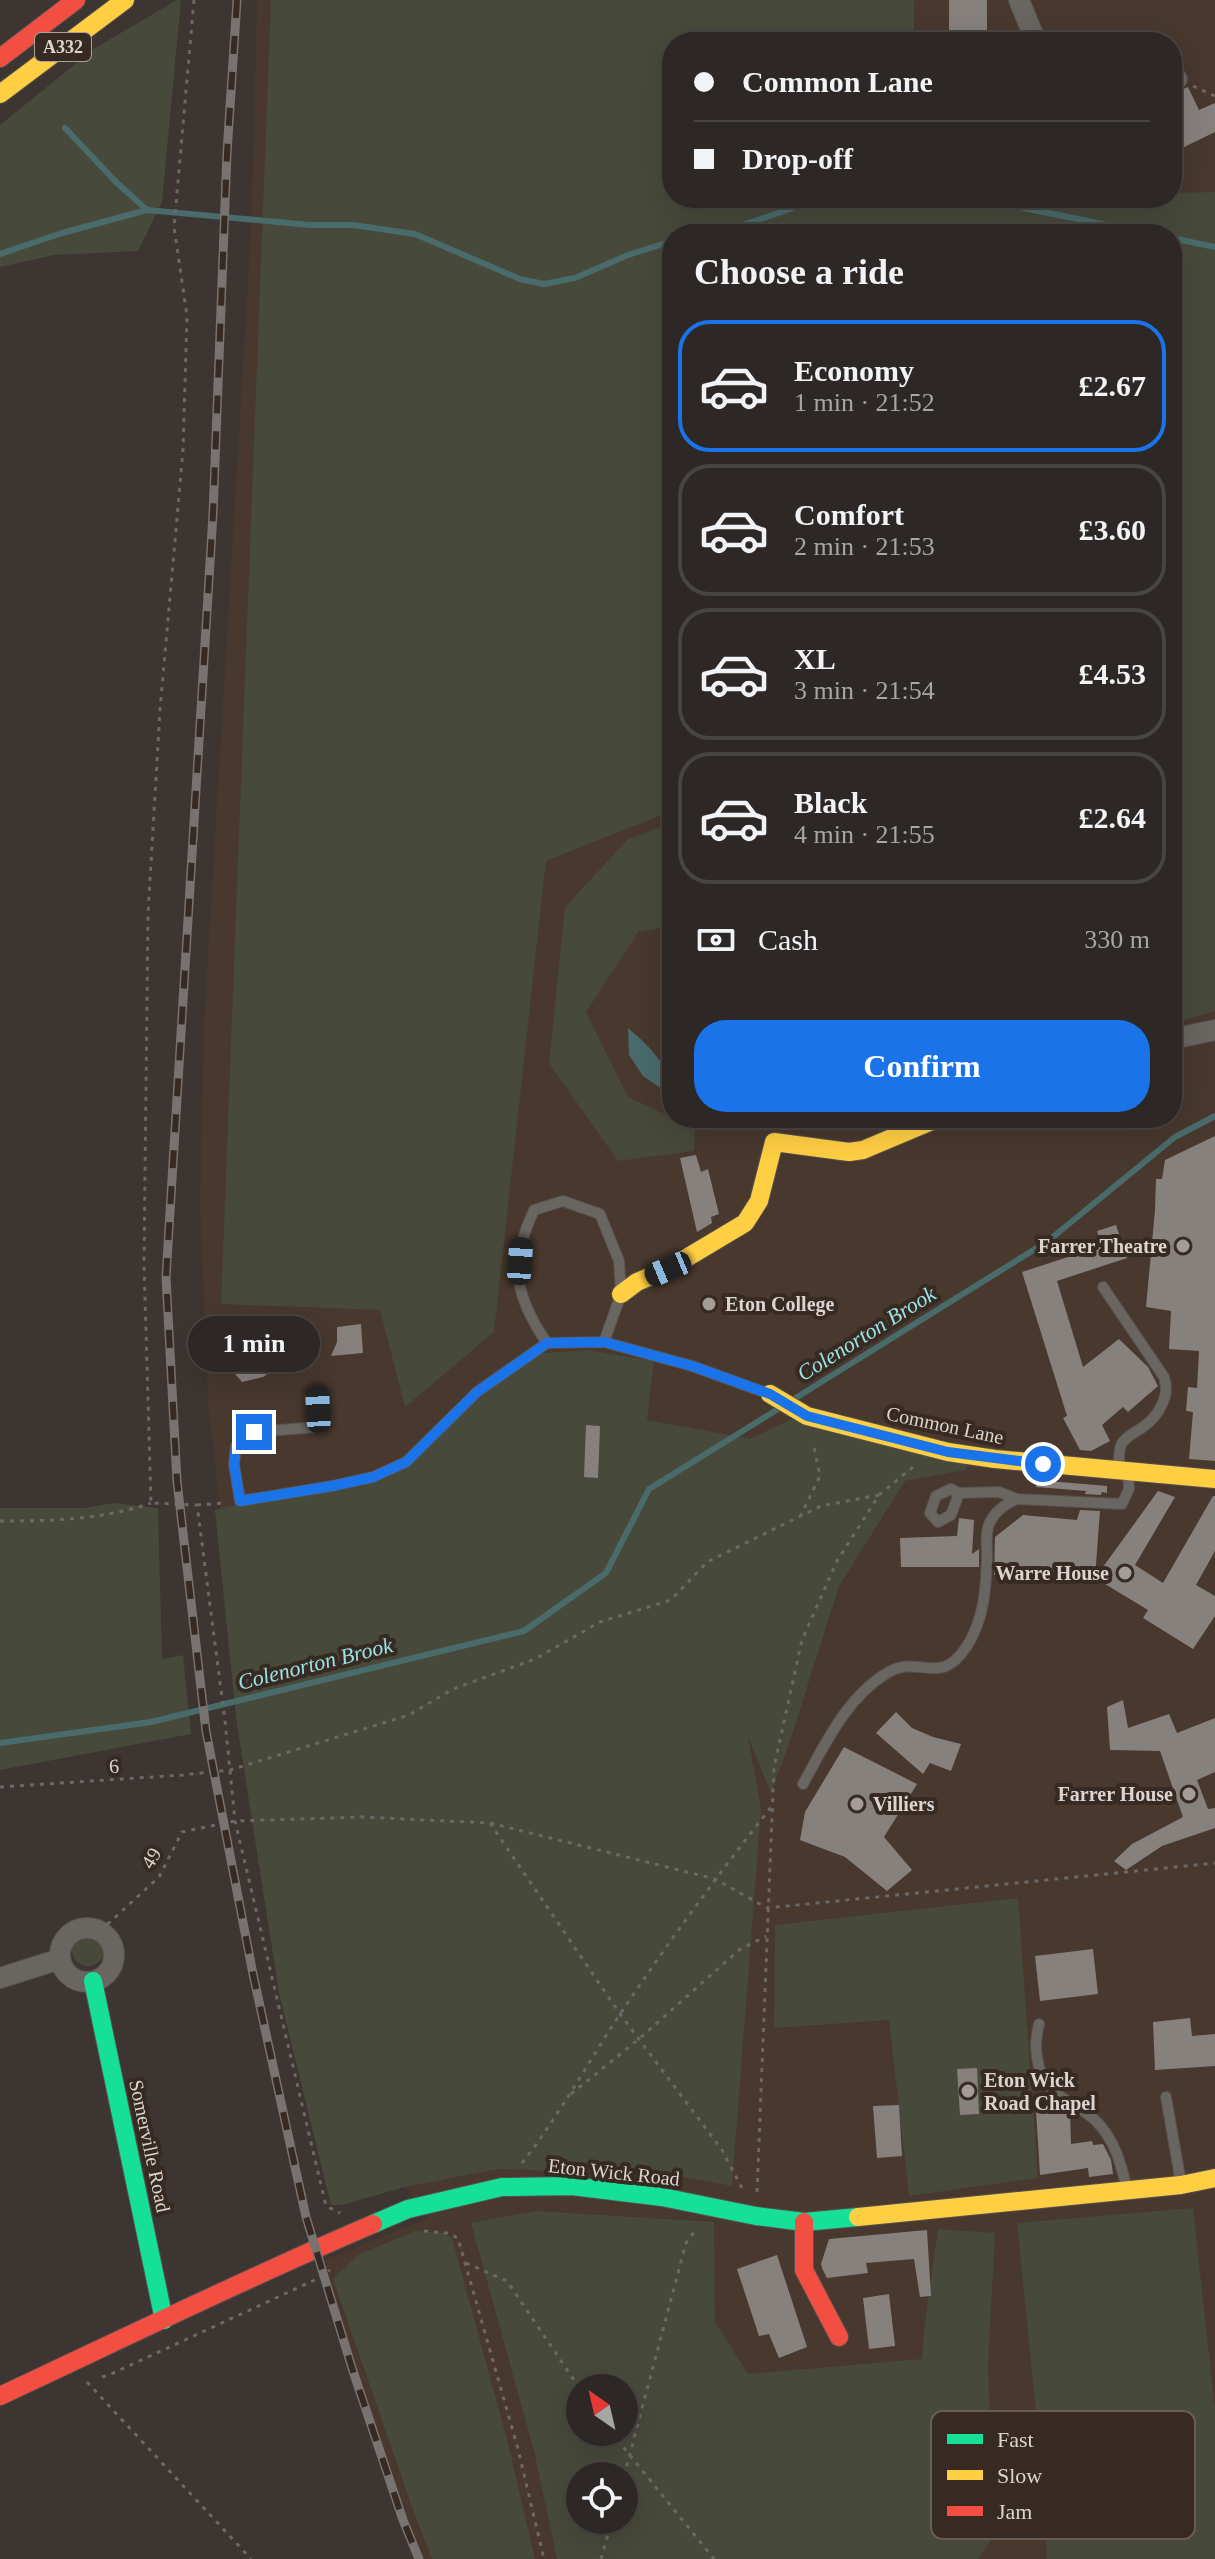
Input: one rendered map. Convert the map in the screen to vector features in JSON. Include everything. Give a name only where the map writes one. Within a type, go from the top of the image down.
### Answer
[{"type":"main road","name":"A332","points":[[0,58],[76,0]]},
{"type":"main road","name":"A332","points":[[0,94],[125,0]]},
{"type":"main road","points":[[621,1294],[637,1282],[668,1269],[745,1223],[759,1201],[774,1142],[849,1152],[863,1150],[915,1128]]},
{"type":"main road","name":"Common Lane","points":[[770,1394],[807,1416],[948,1452],[1215,1479]]},
{"type":"main road","name":"Somerville Road","points":[[93,1981],[164,2320]]},
{"type":"main road","name":"Eton Wick Road","points":[[0,2396],[256,2274],[408,2209],[502,2187],[572,2186],[662,2197],[756,2216],[804,2222],[1127,2191],[1215,2178]]},
{"type":"main road","points":[[804,2222],[804,2270],[839,2337]]},
{"type":"street","points":[[1019,0],[1032,32]]},
{"type":"street","points":[[1182,1037],[1215,1030]]},
{"type":"street","points":[[82,1928],[100,1931],[111,1941],[114,1958],[104,1976],[93,1981],[76,1980],[62,1967],[60,1959],[62,1944],[70,1933],[82,1928]]},
{"type":"street","points":[[0,1978],[60,1959]]},
{"type":"lane","points":[[547,1343],[531,1319],[518,1285],[522,1237],[534,1210],[563,1201],[600,1214],[619,1261],[621,1294],[604,1342]]},
{"type":"lane","points":[[959,1493],[999,1492],[1017,1499],[1122,1504],[1129,1489],[1120,1447],[1158,1413],[1167,1385],[1103,1287]]},
{"type":"lane","points":[[317,1391],[318,1427],[254,1432],[236,1446],[234,1464],[240,1501],[373,1477],[406,1462],[477,1392],[547,1343],[604,1342],[692,1366],[770,1394]]},
{"type":"lane","points":[[803,1784],[845,1713],[868,1688],[896,1668],[918,1666],[938,1670],[951,1664],[965,1649],[978,1628],[986,1589],[988,1524],[1003,1505],[1017,1499]]},
{"type":"lane","points":[[1039,2024],[1034,2044],[1041,2076],[1048,2089],[1096,2121],[1120,2156],[1127,2191]]},
{"type":"lane","points":[[1166,2097],[1181,2185]]},
{"type":"path","points":[[151,1503],[144,1248],[148,914],[160,710],[183,450],[187,316],[174,225],[194,0]]},
{"type":"path","points":[[800,1517],[820,1476],[807,1416]]},
{"type":"path","points":[[756,2216],[774,1767],[802,1640],[837,1561],[879,1495],[912,1468],[948,1452]]},
{"type":"path","name":"6","points":[[0,1787],[230,1770],[409,1715],[453,1689],[535,1659],[600,1622],[671,1600],[707,1562],[821,1506],[879,1495]]},
{"type":"path","points":[[0,1521],[54,1521],[108,1515],[151,1503],[197,1505],[240,1501]]},
{"type":"path","points":[[197,1505],[225,1717],[235,1821],[326,2206],[339,2213],[347,2211]]},
{"type":"path","points":[[523,2163],[620,2014],[715,1879],[772,1806]]},
{"type":"path","points":[[235,1821],[362,1817],[490,1823],[715,1879],[767,1908],[1215,1863]]},
{"type":"path","name":"49","points":[[100,1931],[159,1877],[182,1832],[235,1821]]},
{"type":"path","points":[[490,1823],[620,2014],[722,2150],[756,2216]]},
{"type":"path","points":[[568,2097],[739,1950],[766,1936]]},
{"type":"path","points":[[628,2462],[686,2243],[712,2207]]},
{"type":"path","points":[[408,2209],[415,2230],[447,2233],[458,2238],[518,2449],[544,2559]]},
{"type":"path","points":[[466,2263],[507,2281],[570,2374]]},
{"type":"path","points":[[84,2379],[251,2559]]},
{"type":"path","points":[[622,2446],[714,2559]]},
{"type":"path","points":[[601,2559],[608,2534]]},
{"type":"shaded area","name":"Eton College","points":[[257,0],[1215,0],[1215,2559],[419,2559],[373,2433],[325,2260],[427,2218],[405,2187],[331,2205],[279,1993],[236,1717],[215,1510],[220,1509],[208,1405],[200,1204],[204,1023],[251,227]]},
{"type":"green space","points":[[181,0],[162,202],[138,251],[54,255],[0,267],[0,125],[95,48]]},
{"type":"green space","points":[[271,0],[914,0],[914,32],[662,32],[662,208],[1182,208],[1182,193],[1215,192],[1215,1011],[1182,1021],[1182,224],[662,224],[662,815],[546,861],[494,1332],[405,1407],[380,1310],[221,1304]]},
{"type":"green space","points":[[662,826],[662,928],[639,931],[586,1012],[628,1097],[662,1113],[662,1128],[695,1128],[694,1151],[618,1161],[549,1063],[565,907],[627,840]]},
{"type":"green space","points":[[587,1350],[654,1361],[647,1420],[750,1439],[794,1418],[970,1462],[965,1470],[905,1481],[839,1586],[771,1794],[748,1736],[761,1809],[732,2186],[674,2175],[498,2169],[331,2205],[279,1993],[236,1717],[215,1510],[401,1467],[514,1368],[544,1353]]},
{"type":"green space","points":[[113,1503],[158,1508],[162,1659],[183,1655],[191,1734],[0,1770],[0,1508],[84,1508]]},
{"type":"green space","points":[[1018,1898],[1038,2178],[909,2196],[889,2020],[774,2028],[775,1925]]},
{"type":"green space","points":[[88,1934],[100,1938],[104,1950],[100,1962],[88,1966],[76,1962],[72,1950],[76,1938]]},
{"type":"green space","points":[[1193,2208],[1215,2410],[1215,2559],[1047,2559],[1046,2539],[1195,2539],[1195,2492],[1202,2491],[1195,2491],[1195,2411],[1036,2411],[1017,2223]]},
{"type":"green space","points":[[536,2211],[714,2222],[715,2322],[748,2374],[922,2359],[938,2229],[995,2233],[988,2365],[990,2411],[931,2411],[931,2539],[992,2539],[978,2559],[557,2559],[534,2451],[471,2223]]},
{"type":"green space","points":[[415,2231],[444,2233],[452,2238],[508,2443],[535,2559],[432,2559],[413,2510],[333,2279],[358,2255]]},
{"type":"water","points":[[628,1028],[662,1065],[662,1089],[643,1076],[629,1055]]},
{"type":"building","points":[[949,0],[987,0],[987,32],[949,32]]},
{"type":"building","points":[[1188,87],[1199,110],[1215,103],[1215,132],[1182,148],[1182,90]]},
{"type":"building","points":[[1215,1136],[1215,1461],[1189,1459],[1193,1412],[1186,1411],[1188,1387],[1197,1388],[1199,1351],[1169,1349],[1171,1311],[1146,1307],[1156,1179],[1162,1179],[1165,1160]]},
{"type":"building","points":[[696,1155],[701,1172],[708,1169],[719,1214],[711,1217],[712,1223],[697,1232],[680,1158]]},
{"type":"building","points":[[1116,1225],[1127,1258],[1057,1281],[1083,1367],[1119,1339],[1148,1367],[1158,1386],[1128,1412],[1123,1407],[1102,1425],[1110,1441],[1091,1451],[1080,1450],[1063,1418],[1067,1416],[1022,1272],[1102,1246],[1097,1231]]},
{"type":"building","points":[[361,1324],[363,1353],[331,1356],[337,1342],[337,1327]]},
{"type":"building","points":[[265,1332],[280,1347],[278,1367],[263,1377],[242,1382],[230,1368],[228,1352],[245,1335]]},
{"type":"building","points":[[586,1425],[600,1426],[598,1478],[584,1477]]},
{"type":"building","points":[[1036,1480],[1107,1486],[1107,1493],[1085,1494],[1086,1491],[1036,1487]]},
{"type":"building","name":"Warre House","points":[[1158,1491],[1175,1497],[1135,1565],[1163,1583],[1215,1496],[1215,1551],[1196,1585],[1215,1596],[1215,1616],[1193,1649],[1143,1618],[1148,1610],[1095,1578]]},
{"type":"building","points":[[1080,1510],[1100,1511],[1095,1578],[1074,1566],[1069,1574],[994,1575],[995,1537],[1023,1515],[1077,1520]]},
{"type":"building","points":[[959,1518],[974,1520],[972,1554],[979,1549],[979,1567],[901,1567],[900,1538],[957,1536]]},
{"type":"building","name":"Farrer House","points":[[1123,1700],[1128,1728],[1169,1714],[1177,1733],[1215,1718],[1215,1772],[1197,1780],[1208,1809],[1215,1808],[1215,1828],[1162,1846],[1126,1870],[1114,1861],[1132,1844],[1183,1817],[1160,1751],[1110,1750],[1107,1707]]},
{"type":"building","points":[[896,1712],[912,1728],[961,1744],[951,1771],[930,1763],[923,1774],[876,1733]]},
{"type":"building","name":"Villiers","points":[[844,1747],[917,1784],[884,1837],[912,1870],[887,1891],[845,1857],[800,1840],[805,1812]]},
{"type":"building","points":[[1093,1949],[1098,1994],[1040,2001],[1035,1956]]},
{"type":"building","points":[[1190,2018],[1192,2036],[1215,2034],[1215,2066],[1155,2070],[1153,2022]]},
{"type":"building","name":"Eton Wick Road Chapel","points":[[977,2068],[979,2114],[960,2115],[957,2069]]},
{"type":"building","points":[[899,2105],[902,2156],[877,2158],[873,2106]]},
{"type":"building","points":[[1036,2111],[1070,2112],[1071,2144],[1092,2141],[1093,2145],[1103,2144],[1111,2160],[1113,2174],[1089,2177],[1088,2168],[1040,2175]]},
{"type":"building","points":[[927,2230],[931,2296],[920,2297],[914,2259],[866,2263],[868,2273],[827,2278],[822,2268],[829,2239]]},
{"type":"building","points":[[777,2255],[807,2347],[779,2358],[769,2334],[759,2336],[737,2269]]},
{"type":"building","points":[[889,2294],[895,2346],[869,2349],[863,2298]]},
{"type":"waterway","points":[[65,128],[147,210]]},
{"type":"waterway","points":[[746,224],[793,208]]},
{"type":"waterway","points":[[1024,208],[1102,224]]},
{"type":"waterway","points":[[0,254],[147,210],[310,225],[353,225],[415,234],[520,279],[544,284],[575,278],[662,244]]},
{"type":"waterway","points":[[1182,240],[1215,247]]},
{"type":"waterway","name":"Colenorton Brook","points":[[794,1399],[1048,1241],[1175,1137],[1215,1116]]},
{"type":"waterway","name":"Colenorton Brook","points":[[0,1743],[151,1722],[524,1631],[606,1573],[649,1489],[778,1409]]},
{"type":"railway","points":[[237,0],[227,153],[213,514],[166,1277],[177,1481],[206,1731],[253,1974],[306,2217],[352,2368],[419,2559]]},
{"type":"traffic: fast","points":[[93,1981],[164,2320]]},
{"type":"traffic: fast","points":[[373,2224],[408,2209],[502,2187],[572,2186],[662,2197],[756,2216],[804,2222],[858,2217]]},
{"type":"traffic: slow","points":[[0,94],[125,0]]},
{"type":"traffic: slow","points":[[621,1294],[637,1282],[668,1269],[745,1223],[759,1201],[774,1142],[849,1152],[863,1150],[915,1128]]},
{"type":"traffic: slow","points":[[770,1394],[807,1416],[948,1452],[1215,1479]]},
{"type":"traffic: slow","points":[[858,2217],[1181,2185],[1215,2178]]},
{"type":"traffic: jam","points":[[0,58],[76,0]]},
{"type":"traffic: jam","points":[[804,2222],[804,2270],[839,2337]]},
{"type":"traffic: jam","points":[[0,2396],[373,2224]]},
{"type":"place","name":"Farrer Theatre","points":[[1183,1246]]},
{"type":"place","name":"Eton College","points":[[709,1304]]},
{"type":"place","name":"Warre House","points":[[1125,1573]]},
{"type":"place","name":"Farrer House","points":[[1189,1794]]},
{"type":"place","name":"Villiers","points":[[857,1804]]},
{"type":"place","name":"Eton Wick Road Chapel","points":[[968,2091]]},
{"type":"route","points":[[254,1432],[236,1446],[234,1464],[240,1501],[373,1477],[406,1462],[477,1392],[547,1343],[604,1342],[692,1366],[770,1394],[807,1416],[948,1452],[1043,1464]]}]
